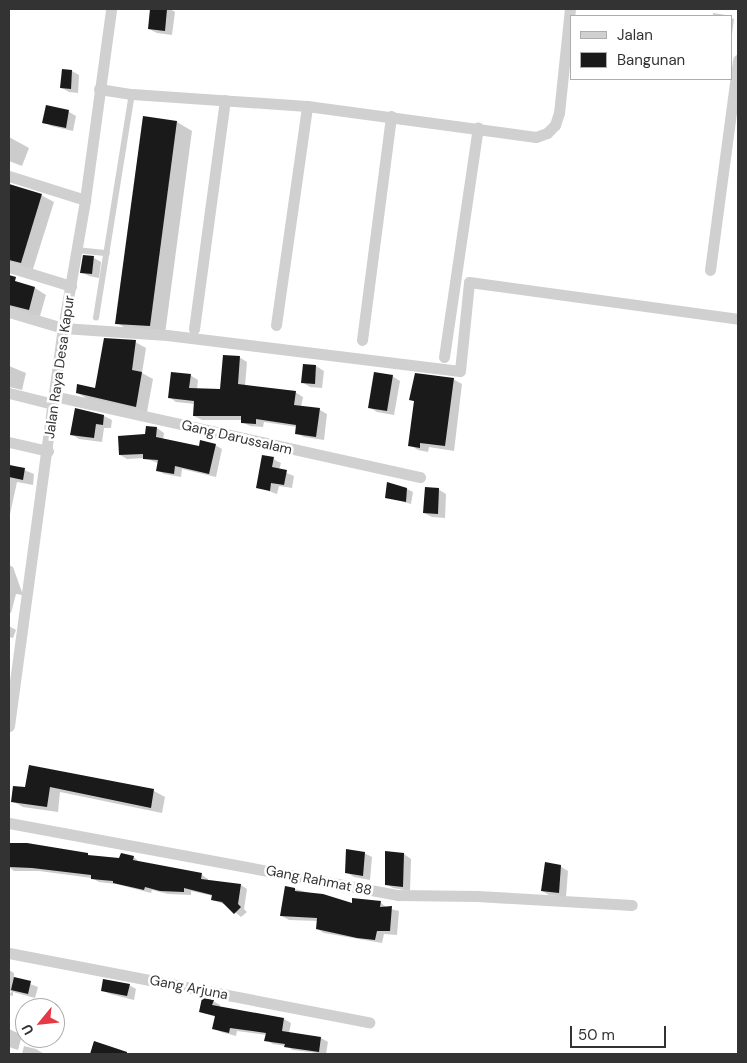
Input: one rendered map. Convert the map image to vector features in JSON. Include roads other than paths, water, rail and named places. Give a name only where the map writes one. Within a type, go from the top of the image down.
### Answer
[{"type":"street","name":"Jalan Raya Desa Kapur","points":[[9,726],[13,656],[48,451],[63,328],[85,200],[111,9]]},
{"type":"street","points":[[99,89],[132,94],[307,106],[536,137],[547,134],[555,125],[559,113],[570,9]]},
{"type":"street","points":[[710,270],[738,60]]},
{"type":"street","points":[[194,329],[225,100]]},
{"type":"street","points":[[276,325],[307,106]]},
{"type":"street","points":[[362,340],[392,116]]},
{"type":"street","points":[[444,357],[478,128]]},
{"type":"street","points":[[9,176],[85,200]]},
{"type":"street","points":[[9,267],[71,286]]},
{"type":"street","points":[[9,312],[63,328],[167,335],[460,370],[469,282],[738,319]]},
{"type":"street","name":"Gang Darussalam","points":[[9,393],[53,400],[420,477]]},
{"type":"street","points":[[9,442],[48,451]]},
{"type":"street","name":"Gang Rahmat 88","points":[[9,823],[338,886],[398,895],[468,896],[632,905]]},
{"type":"street","name":"Gang Arjuna","points":[[9,953],[369,1022]]},
{"type":"lane","points":[[96,318],[132,94]]},
{"type":"lane","points":[[76,250],[107,253]]}]
